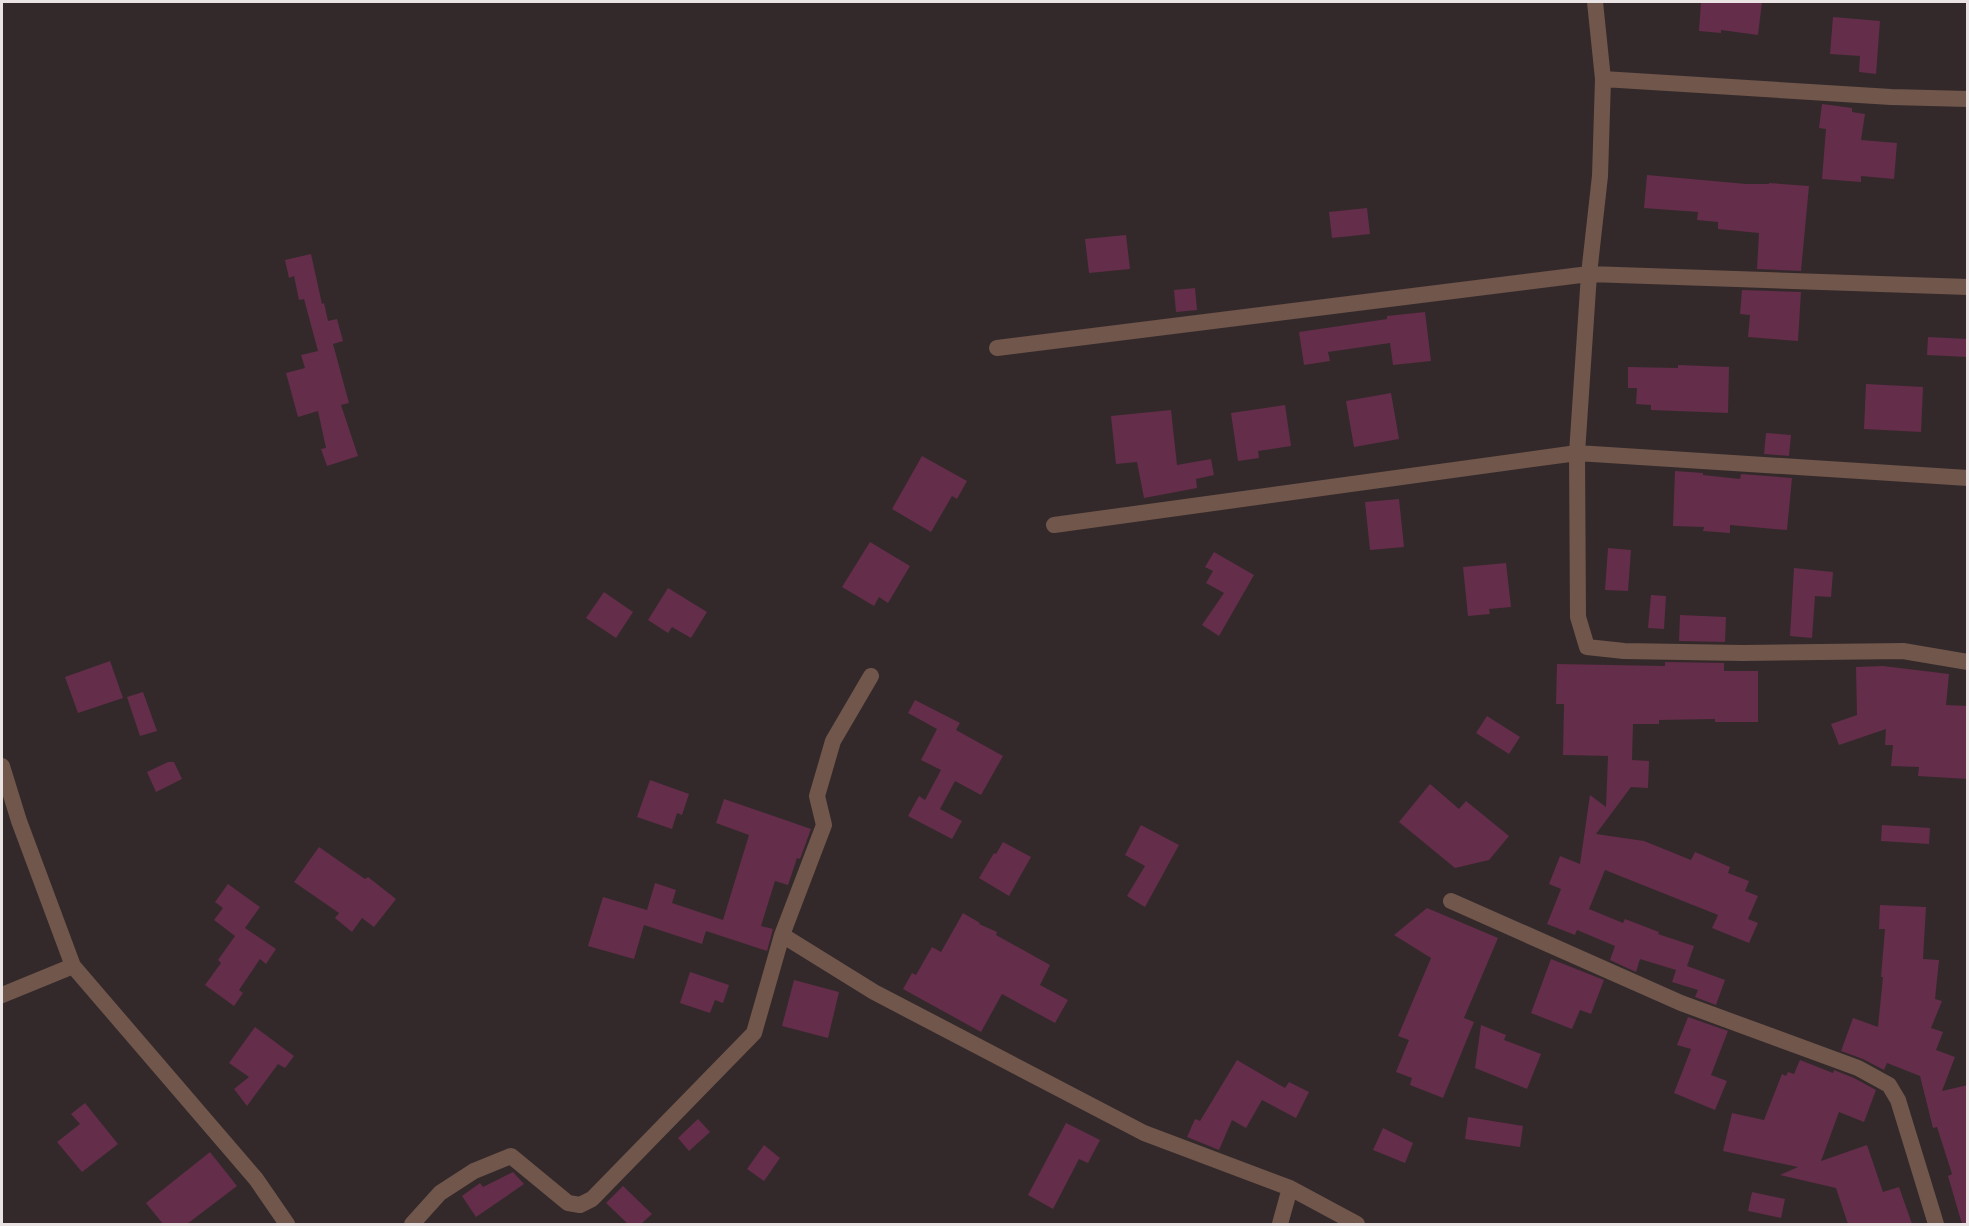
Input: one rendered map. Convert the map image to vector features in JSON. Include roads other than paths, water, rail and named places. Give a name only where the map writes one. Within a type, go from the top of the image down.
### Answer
[{"type":"street","points":[[1595,2],[1603,80],[1600,176],[1589,274],[1577,453],[1578,617],[1587,647],[1624,651],[1903,651],[1968,662]]},
{"type":"street","points":[[1603,80],[1891,97],[1968,99]]},
{"type":"street","points":[[997,348],[1589,274],[1968,287]]},
{"type":"street","points":[[1054,525],[1577,453],[1968,478]]},
{"type":"street","points":[[412,1224],[440,1193],[474,1171],[511,1156],[568,1203],[579,1205],[592,1199],[754,1034],[782,935],[824,825],[817,796],[833,741],[871,676]]},
{"type":"street","points":[[2,766],[19,821],[73,966],[256,1179],[287,1224]]},
{"type":"street","points":[[1451,901],[1681,1003],[1858,1068],[1889,1085],[1898,1100],[1936,1224]]},
{"type":"street","points":[[782,935],[874,992],[1144,1133],[1290,1188],[1357,1224]]},
{"type":"street","points":[[2,995],[73,966]]},
{"type":"street","points":[[1280,1224],[1290,1188]]}]
